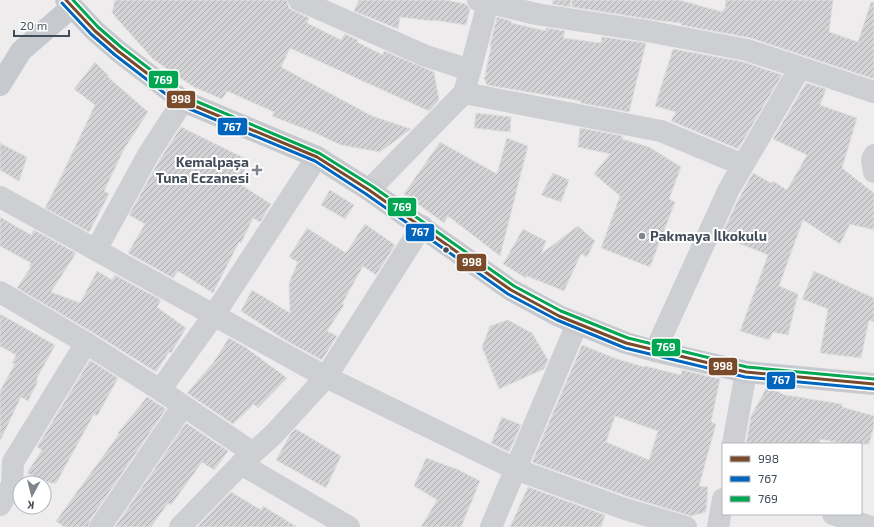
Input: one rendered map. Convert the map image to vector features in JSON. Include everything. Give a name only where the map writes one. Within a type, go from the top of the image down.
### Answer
[{"type":"main road","points":[[0,85],[21,51],[74,2],[95,31],[118,51],[183,100],[317,157],[369,190],[511,290],[532,303],[577,324],[626,343],[655,352],[746,372],[874,384]]},
{"type":"street","points":[[299,0],[426,56],[470,70]]},
{"type":"street","points":[[369,190],[464,93],[470,70],[483,1],[536,14],[747,50],[874,92]]},
{"type":"street","points":[[655,352],[729,189],[800,68]]},
{"type":"street","points":[[464,93],[661,131],[743,165]]},
{"type":"street","points":[[96,250],[148,155],[183,100]]},
{"type":"street","points":[[874,155],[872,160],[874,172]]},
{"type":"street","points":[[160,390],[214,315],[317,157]]},
{"type":"street","points":[[0,197],[326,377],[515,469],[625,509],[686,527]]},
{"type":"street","points":[[180,527],[247,458],[274,434],[326,377],[422,226]]},
{"type":"street","points":[[0,292],[86,343],[160,390],[183,406],[247,458],[349,527]]},
{"type":"street","points":[[491,527],[577,324]]},
{"type":"street","points":[[0,505],[12,486],[7,460],[86,343]]},
{"type":"street","points":[[733,443],[746,372]]},
{"type":"street","points":[[100,527],[183,406]]},
{"type":"street","points":[[718,527],[722,505]]},
{"type":"street","points":[[836,515],[872,527]]},
{"type":"building","points":[[115,0],[287,0],[289,8],[309,18],[307,23],[341,40],[345,34],[383,55],[384,51],[434,72],[439,100],[429,111],[290,48],[281,67],[372,116],[411,129],[380,152],[341,145],[272,116],[274,112],[227,91],[222,99],[194,87],[153,59],[112,13]]},
{"type":"building","points":[[359,0],[445,0],[466,4],[470,9],[466,25],[400,17],[398,29],[354,11]]},
{"type":"building","points":[[553,0],[571,0],[570,7],[552,4]]},
{"type":"building","points":[[572,0],[679,0],[723,12],[723,9],[725,9],[726,0],[833,0],[829,32],[858,42],[871,2],[874,3],[874,79],[751,38],[681,25],[681,23],[572,7]]},
{"type":"building","points":[[497,17],[511,21],[511,23],[546,31],[546,28],[565,31],[563,38],[601,43],[602,37],[646,43],[629,112],[581,103],[581,101],[487,85],[484,78],[488,73],[485,75]]},
{"type":"building","points":[[673,49],[744,62],[782,75],[738,149],[671,121],[676,112],[655,106]]},
{"type":"building","points":[[95,62],[109,76],[108,77],[148,112],[124,149],[104,191],[109,194],[89,232],[45,208],[95,105],[74,89]]},
{"type":"building","points":[[806,83],[826,89],[820,105],[857,118],[842,168],[874,193],[874,230],[850,224],[840,244],[803,220],[779,286],[798,294],[788,335],[773,332],[769,340],[740,331],[768,255],[721,236],[753,173],[771,183],[773,181],[787,190],[807,155],[773,139]]},
{"type":"building","points":[[476,113],[511,117],[510,132],[474,128]]},
{"type":"building","points":[[181,127],[250,161],[237,182],[271,204],[260,222],[253,218],[213,293],[178,271],[173,278],[128,253],[145,224],[129,215],[159,161]]},
{"type":"building","points":[[580,128],[623,136],[622,139],[649,147],[681,167],[669,199],[675,202],[650,267],[601,248],[620,196],[594,174],[610,154],[578,147]]},
{"type":"building","points":[[507,138],[528,146],[500,256],[448,216],[444,223],[404,194],[440,142],[497,174]]},
{"type":"building","points":[[0,143],[27,157],[19,181],[0,170]]},
{"type":"building","points":[[553,173],[569,180],[561,202],[541,195]]},
{"type":"building","points":[[330,190],[354,205],[345,219],[321,205]]},
{"type":"building","points":[[0,217],[31,235],[34,230],[76,253],[51,292],[80,303],[97,271],[112,280],[115,275],[161,300],[157,307],[186,328],[171,353],[169,352],[156,372],[17,288],[31,267],[29,267],[31,263],[0,246]]},
{"type":"building","points":[[365,224],[395,245],[376,275],[363,266],[342,304],[344,305],[327,331],[337,336],[322,360],[285,340],[241,311],[252,290],[290,313],[289,283],[298,262],[289,257],[307,228],[346,253]]},
{"type":"building","points":[[578,226],[595,241],[587,257],[581,254],[564,291],[527,276],[526,278],[503,264],[523,229],[546,241],[541,254]]},
{"type":"building","points":[[814,271],[874,298],[874,322],[869,320],[861,358],[820,353],[828,309],[802,299]]},
{"type":"building","points":[[0,314],[55,345],[36,380],[38,381],[28,401],[21,397],[0,441],[0,391],[15,364],[12,363],[16,355],[0,346]]},
{"type":"building","points":[[508,320],[532,333],[548,360],[544,369],[499,389],[482,347],[490,326]]},
{"type":"building","points":[[229,338],[245,347],[287,378],[258,408],[254,404],[233,424],[187,393],[213,363]]},
{"type":"building","points":[[582,345],[614,358],[644,367],[681,375],[682,370],[720,379],[711,422],[716,424],[699,486],[708,487],[706,512],[691,516],[629,497],[532,462]],"holes":[[[615,416],[658,431],[649,460],[606,442]]]},
{"type":"building","points":[[90,360],[118,378],[97,416],[94,414],[56,483],[52,483],[52,475],[32,475],[27,473],[42,450],[37,447]]},
{"type":"building","points":[[767,387],[785,395],[842,404],[842,407],[874,416],[874,426],[869,444],[841,443],[820,439],[819,443],[746,443],[751,416]]},
{"type":"building","points":[[147,397],[166,409],[90,520],[88,527],[64,527],[56,521],[119,434],[118,433]]},
{"type":"building","points":[[502,417],[521,425],[509,452],[491,443]]},
{"type":"building","points":[[186,423],[228,451],[214,470],[202,462],[171,505],[168,503],[151,527],[115,527]]},
{"type":"building","points":[[296,429],[341,456],[326,488],[276,460],[291,433]]},
{"type":"building","points":[[426,458],[459,470],[480,481],[461,527],[421,527],[437,500],[414,486]]},
{"type":"building","points":[[528,487],[605,515],[601,527],[510,527]]},
{"type":"building","points":[[231,492],[261,510],[263,506],[297,527],[197,527]]},
{"type":"transit line","name":"998","points":[[66,0],[95,31],[118,51],[183,101],[317,157],[369,190],[511,290],[559,316],[626,343],[746,372],[874,384]]},
{"type":"transit line","name":"769","points":[[73,0],[98,27],[121,47],[186,97],[319,153],[372,186],[514,286],[561,311],[628,338],[747,367],[874,379]]},
{"type":"transit line","name":"767","points":[[62,3],[91,34],[115,55],[180,105],[315,161],[366,194],[508,294],[557,320],[625,348],[745,377],[874,389]]},
{"type":"place","name":"Kemalpaşa Tuna Eczanesi","points":[[257,170]]},
{"type":"place","name":"Pakmaya İlkokulu","points":[[642,236]]}]
